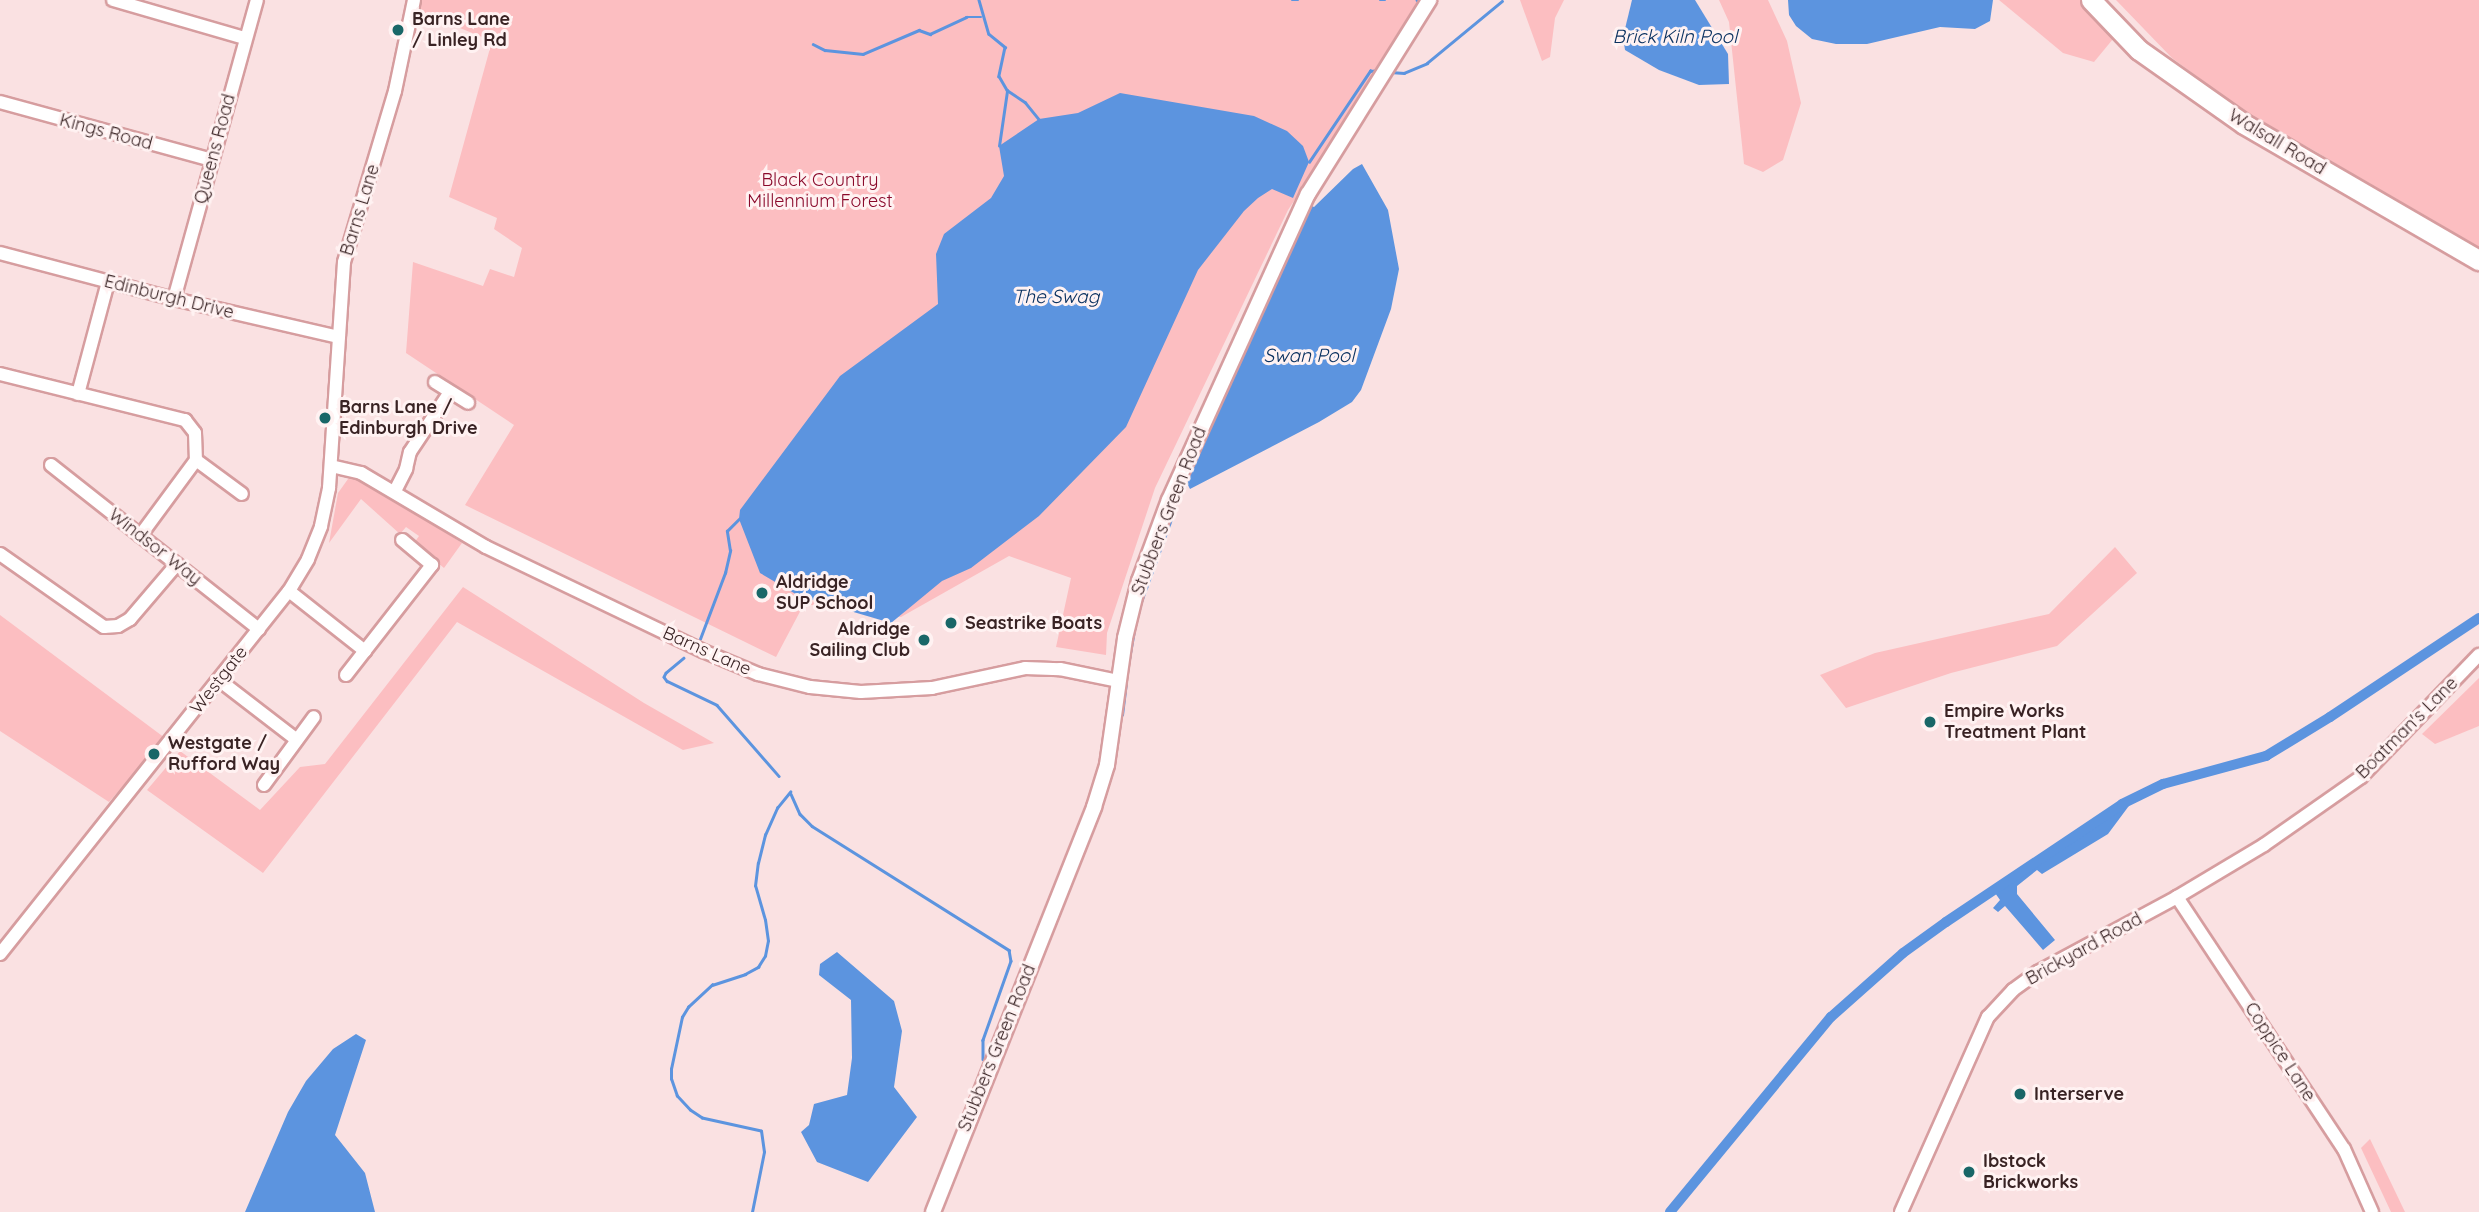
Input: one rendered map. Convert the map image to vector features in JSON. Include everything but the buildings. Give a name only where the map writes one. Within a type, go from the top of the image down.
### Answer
[{"type":"highway","name":"Walsall Road","points":[[2091,0],[2139,50],[2244,124],[2479,260]]},
{"type":"street","points":[[113,0],[139,4],[245,38]]},
{"type":"street","name":"Queens Road","points":[[174,299],[257,0]]},
{"type":"street","name":"Barns Lane","points":[[329,488],[347,247],[395,91],[414,0]]},
{"type":"street","name":"Stubbers Green Road","points":[[933,1212],[1094,807],[1107,765],[1125,638],[1147,557],[1211,405],[1308,194],[1381,81],[1429,0]]},
{"type":"street","name":"Kings Road","points":[[0,102],[212,160]]},
{"type":"street","name":"Edinburgh Drive","points":[[0,253],[174,299],[339,337]]},
{"type":"street","points":[[78,394],[108,282]]},
{"type":"street","points":[[0,374],[185,420],[195,433],[196,460],[140,536]]},
{"type":"street","points":[[435,382],[468,403]]},
{"type":"street","points":[[395,491],[406,469],[410,452],[450,392]]},
{"type":"street","points":[[196,460],[243,493]]},
{"type":"street","name":"Windsor Way","points":[[51,465],[259,629]]},
{"type":"street","name":"Barns Lane","points":[[331,466],[361,473],[486,547],[703,652],[785,681],[835,690],[909,690],[952,685],[1025,667],[1045,667],[1118,681]]},
{"type":"street","name":"Westgate","points":[[0,954],[289,591],[316,541],[329,488]]},
{"type":"street","points":[[346,676],[432,565],[402,540]]},
{"type":"street","points":[[0,554],[104,627],[118,626],[130,619],[177,564]]},
{"type":"street","points":[[289,591],[365,651]]},
{"type":"street","name":"Boatman's Lane","points":[[2264,845],[2361,777],[2479,655]]},
{"type":"street","points":[[219,680],[297,740]]},
{"type":"street","points":[[264,785],[314,717]]},
{"type":"street","name":"Brickyard Road","points":[[1901,1212],[1988,1017],[2013,989],[2038,972],[2177,897],[2264,845]]},
{"type":"street","name":"Coppice Lane","points":[[2177,897],[2344,1149],[2372,1212]]},
{"type":"green space","name":"Black Country Millennium Forest","points":[[420,0],[1418,0],[1377,75],[1288,210],[1155,488],[1107,633],[1106,655],[1056,647],[1071,578],[1009,556],[901,617],[804,604],[776,657],[465,505],[514,425],[406,353],[413,262],[483,286],[490,269],[514,277],[522,248],[494,229],[497,218],[449,197],[492,41],[418,11]]},
{"type":"green space","points":[[1520,0],[1564,0],[1555,18],[1550,57],[1542,61]]},
{"type":"green space","points":[[1719,0],[1768,0],[1787,41],[1801,103],[1783,160],[1763,172],[1744,164],[1729,22]]},
{"type":"green space","points":[[1999,0],[2080,0],[2113,39],[2094,62],[2063,53]]},
{"type":"green space","points":[[2116,0],[2479,0],[2479,251],[2315,151],[2249,115],[2172,58]]},
{"type":"green space","points":[[348,479],[363,480],[462,543],[444,568],[414,543],[419,536],[406,527],[400,534],[361,499],[329,543],[338,493]]},
{"type":"green space","points":[[2115,547],[2137,573],[2057,646],[1951,673],[1846,708],[1820,675],[1875,653],[2049,614]]},
{"type":"green space","points":[[463,587],[644,703],[714,743],[683,750],[457,622],[263,873],[147,790],[180,751],[260,810],[300,767],[325,764]]},
{"type":"green space","points":[[0,615],[165,738],[109,802],[0,731]]},
{"type":"green space","points":[[2479,678],[2479,726],[2435,744],[2422,734]]},
{"type":"green space","points":[[2370,1139],[2405,1212],[2391,1212],[2361,1148]]},
{"type":"water","name":"Brick Kiln Pool","points":[[1632,0],[1695,0],[1728,54],[1729,84],[1699,85],[1659,70],[1625,50],[1623,37]]},
{"type":"water","points":[[1788,0],[1993,0],[1990,21],[1975,29],[1940,27],[1867,44],[1836,44],[1812,39],[1796,26],[1789,15]]},
{"type":"water","name":"The Swag","points":[[1120,93],[1254,116],[1287,131],[1303,146],[1309,162],[1293,198],[1272,189],[1258,198],[1244,211],[1198,270],[1126,427],[1039,516],[971,568],[942,581],[891,623],[799,596],[760,573],[739,519],[740,510],[840,376],[938,304],[936,254],[944,234],[991,198],[1004,176],[999,146],[1039,119],[1078,113]]},
{"type":"water","name":"Swan Pool","points":[[1362,164],[1388,210],[1399,269],[1391,309],[1361,390],[1352,402],[1319,422],[1190,489],[1185,479],[1300,231],[1308,204],[1314,207],[1353,169]]},
{"type":"water","points":[[2137,795],[2108,834],[2042,874],[2037,870],[2017,886],[2017,894],[2055,940],[2043,950],[2005,906],[1998,912],[1993,908],[2000,900],[1993,890]]},
{"type":"water","points":[[837,952],[894,1001],[902,1031],[894,1087],[917,1117],[868,1182],[817,1162],[801,1132],[809,1125],[814,1104],[847,1095],[852,1058],[851,1000],[819,975],[820,964]]},
{"type":"water","points":[[356,1034],[366,1040],[335,1135],[365,1173],[375,1212],[245,1212],[288,1112],[306,1081],[333,1049]]},
{"type":"waterway","points":[[979,0],[989,34],[1005,47],[999,76],[1007,90],[1025,102],[1039,119]]},
{"type":"waterway","points":[[1292,0],[1298,0]]},
{"type":"waterway","points":[[1380,0],[1385,0]]},
{"type":"waterway","points":[[1390,72],[1404,73],[1427,63],[1502,1]]},
{"type":"waterway","points":[[813,44],[825,50],[863,54],[919,30],[930,34],[966,17],[981,17]]},
{"type":"waterway","points":[[1309,162],[1370,71],[1380,70]]},
{"type":"waterway","points":[[999,146],[1007,91]]},
{"type":"waterway","points":[[1180,494],[1186,483]]},
{"type":"waterway","points":[[1141,602],[1174,511]]},
{"type":"waterway","points":[[700,639],[725,573],[730,551],[727,531],[739,519]]},
{"type":"waterway","points":[[1670,1212],[1831,1017],[1903,953],[2122,804],[2163,784],[2266,756],[2479,618]]},
{"type":"waterway","points":[[1129,659],[1135,625]]},
{"type":"waterway","points":[[684,658],[666,673],[664,677],[667,681],[717,705],[779,776]]},
{"type":"waterway","points":[[1122,715],[1126,683]]},
{"type":"waterway","points":[[752,1212],[764,1152],[761,1131],[702,1118],[690,1110],[677,1096],[671,1079],[671,1069],[682,1017],[688,1007],[712,985],[758,967],[765,956],[768,941],[755,886],[758,863],[765,835],[777,808],[790,792]]},
{"type":"waterway","points":[[791,794],[800,814],[812,826],[1009,950],[1011,961],[983,1040],[983,1059]]},
{"type":"place","name":"Barns Lane / Linley Rd","points":[[398,30]]},
{"type":"place","name":"Barns Lane / Edinburgh Drive","points":[[325,418]]},
{"type":"place","name":"Aldridge SUP School","points":[[762,593]]},
{"type":"place","name":"Seastrike Boats","points":[[951,623]]},
{"type":"place","name":"Aldridge Sailing Club","points":[[924,640]]},
{"type":"place","name":"Empire Works Treatment Plant","points":[[1930,722]]},
{"type":"place","name":"Westgate / Rufford Way","points":[[154,754]]},
{"type":"place","name":"Interserve","points":[[2020,1094]]},
{"type":"place","name":"Ibstock Brickworks","points":[[1969,1172]]}]
